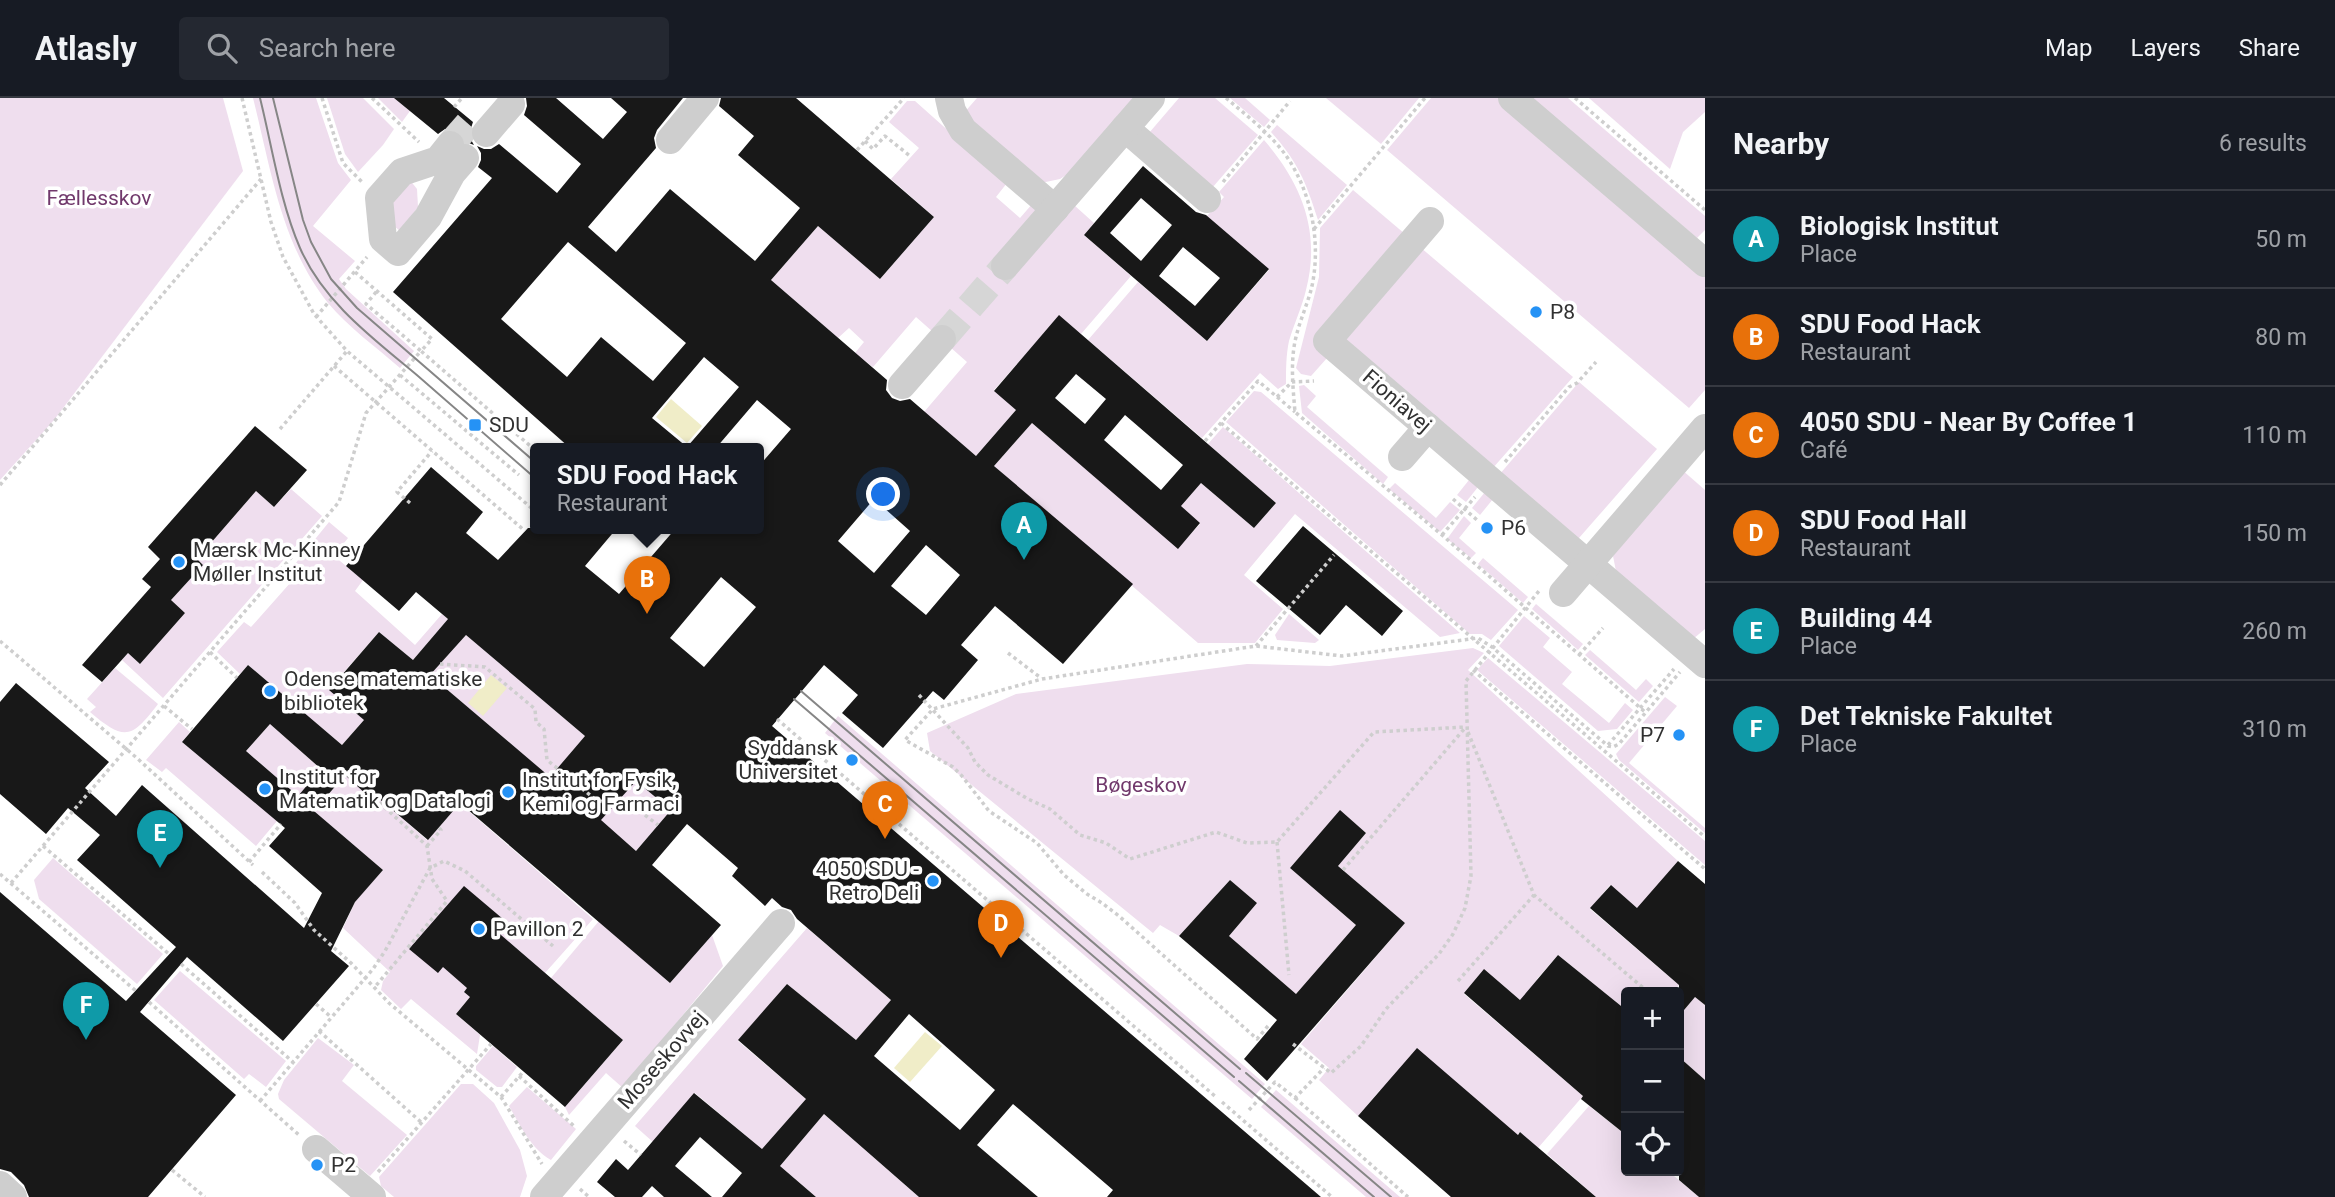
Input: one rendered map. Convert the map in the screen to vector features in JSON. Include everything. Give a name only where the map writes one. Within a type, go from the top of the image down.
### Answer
[{"type":"street","points":[[670,140],[705,98]]},
{"type":"street","points":[[949,98],[952,111],[963,130],[1055,209]]},
{"type":"street","points":[[1005,266],[1151,98]]},
{"type":"street","points":[[1512,98],[1702,253]]},
{"type":"street","points":[[468,115],[501,101]]},
{"type":"street","points":[[1125,128],[1211,195]]},
{"type":"street","points":[[451,154],[452,173],[428,218],[398,252],[383,239],[379,198],[402,172],[451,154]]},
{"type":"street","name":"Fioniavej","points":[[1430,221],[1328,341],[1696,657]]},
{"type":"street","points":[[902,385],[942,339]]},
{"type":"street","points":[[1402,457],[1428,427]]},
{"type":"street","points":[[1552,591],[1588,564],[1705,428]]},
{"type":"street","name":"Moseskovvej","points":[[562,1187],[781,923]]},
{"type":"street","points":[[316,1149],[367,1193]]},
{"type":"street","points":[[0,1185],[13,1197]]},
{"type":"path","points":[[242,98],[271,222],[283,257],[316,317],[347,351],[530,507]]},
{"type":"path","points":[[322,98],[343,163],[379,198]]},
{"type":"path","points":[[372,98],[451,154]]},
{"type":"path","points":[[857,150],[904,98]]},
{"type":"path","points":[[1314,229],[1424,98]]},
{"type":"path","points":[[1575,98],[1705,210]]},
{"type":"path","points":[[1211,195],[1290,101]]},
{"type":"path","points":[[865,141],[873,149],[885,136],[910,156]]},
{"type":"path","points":[[0,485],[261,179]]},
{"type":"path","points":[[11,883],[339,502],[366,413],[432,339],[355,272],[316,317]]},
{"type":"path","points":[[377,291],[366,304],[530,446]]},
{"type":"path","points":[[280,429],[347,351]]},
{"type":"path","points":[[1442,535],[1569,387],[1577,383],[1596,362]]},
{"type":"path","points":[[334,366],[525,531]]},
{"type":"path","points":[[400,374],[519,475]]},
{"type":"path","points":[[1205,441],[1258,381],[1295,412]]},
{"type":"path","points":[[1277,397],[1292,382],[1314,381]]},
{"type":"path","points":[[1222,423],[1705,837]]},
{"type":"path","points":[[410,503],[397,492],[432,452]]},
{"type":"path","points":[[1453,499],[1477,520]]},
{"type":"path","points":[[1256,646],[1334,555]]},
{"type":"path","points":[[1293,1044],[1331,1073],[1361,1046],[1386,1009],[1439,954],[1453,934],[1465,908],[1471,876],[1466,681],[1492,647],[1552,591]]},
{"type":"path","points":[[1579,655],[1603,628]]},
{"type":"path","points":[[1268,1026],[1257,1039],[1119,916],[1064,875],[1037,843],[989,811],[953,767],[905,740],[933,709],[1042,679],[1256,646],[1342,656],[1482,639],[1608,746],[1613,747],[1619,744],[1696,657]]},
{"type":"path","points":[[0,641],[127,749],[251,863],[281,824]]},
{"type":"path","points":[[210,652],[237,678]]},
{"type":"path","points":[[1008,653],[1042,679]]},
{"type":"path","points":[[440,664],[485,667],[535,709],[536,722],[544,729],[547,760],[596,800],[642,812],[658,825]]},
{"type":"path","points":[[1473,670],[1705,869]]},
{"type":"path","points":[[919,695],[968,748],[975,762],[988,775],[1028,800],[1051,809],[1080,835],[1106,843],[1130,859],[1216,832],[1247,843],[1277,842]]},
{"type":"path","points":[[164,706],[192,729]]},
{"type":"path","points":[[777,719],[1216,1097]]},
{"type":"path","points":[[1289,975],[1277,842],[1374,732],[1466,727]]},
{"type":"path","points":[[1343,870],[1466,727]]},
{"type":"path","points":[[1466,727],[1534,895],[1642,987]]},
{"type":"path","points":[[1603,751],[1608,746]]},
{"type":"path","points":[[369,793],[428,846],[432,879],[448,902],[374,988]]},
{"type":"path","points":[[428,846],[441,830],[439,828]]},
{"type":"path","points":[[43,846],[169,954]]},
{"type":"path","points":[[260,1101],[365,979],[385,951],[430,868],[444,861],[465,871],[553,946]]},
{"type":"path","points":[[262,872],[295,903],[314,930],[374,988],[501,1097],[546,1169],[562,1187],[589,1197]]},
{"type":"path","points":[[0,874],[136,991]]},
{"type":"path","points":[[1458,981],[1534,895]]},
{"type":"path","points":[[181,964],[293,1062]]},
{"type":"path","points":[[149,1002],[316,1149]]},
{"type":"path","points":[[316,1004],[331,1017]]},
{"type":"path","points":[[319,1031],[422,1123]]},
{"type":"path","points":[[367,1193],[422,1123],[491,1044]]},
{"type":"path","points":[[1295,1098],[1324,1068]]},
{"type":"path","points":[[501,1097],[523,1072]]},
{"type":"path","points":[[519,1076],[580,1131]]},
{"type":"path","points":[[1249,1110],[1275,1082],[1408,1197]]},
{"type":"path","points":[[1222,1102],[1332,1197]]},
{"type":"path","points":[[172,1170],[205,1197]]},
{"type":"green space","name":"Fællesskov","points":[[0,98],[223,98],[243,171],[54,420],[0,480]]},
{"type":"green space","points":[[253,98],[316,98],[338,163],[351,180],[313,226],[355,261],[339,279],[346,289],[414,351],[400,368],[344,320],[312,280],[288,231],[272,179]]},
{"type":"green space","points":[[327,98],[363,98],[394,129],[358,172],[345,154]]},
{"type":"green space","points":[[378,98],[400,98],[398,101],[410,111],[402,122]]},
{"type":"green space","points":[[977,98],[1138,98],[1071,172],[1060,179],[1041,183],[963,114]]},
{"type":"green space","points":[[1179,98],[1215,98],[1258,135],[1212,188],[1149,133]]},
{"type":"green space","points":[[1230,98],[1245,98],[1270,120],[1264,127]]},
{"type":"green space","points":[[1326,98],[1419,98],[1381,144]]},
{"type":"green space","points":[[1431,98],[1498,98],[1705,277],[1705,390],[1689,408],[1387,150]]},
{"type":"green space","points":[[1531,98],[1568,98],[1705,216],[1705,230],[1697,238]]},
{"type":"green space","points":[[1589,98],[1705,98],[1705,112],[1683,132],[1670,169]]},
{"type":"green space","points":[[907,101],[915,101],[1007,183],[996,197],[1020,218],[1033,203],[1074,205],[1094,223],[1084,235],[1131,276],[1081,334],[1059,316],[994,390],[1016,410],[976,456],[924,412],[967,362],[916,317],[873,367],[855,353],[864,342],[849,328],[838,338],[771,280],[818,226],[880,279],[934,217],[891,179],[919,148],[889,122]]},
{"type":"green space","points":[[1277,125],[1347,185],[1318,220],[1300,173],[1271,132]]},
{"type":"green space","points":[[1264,140],[1289,174],[1305,210],[1311,248],[1306,290],[1289,341],[1286,384],[1278,389],[1260,373],[1202,438],[1088,340],[1138,282],[1207,341],[1269,270],[1207,216],[1224,197],[1219,192]]},
{"type":"green space","points":[[409,179],[417,189],[418,207],[400,231],[394,226],[389,208]]},
{"type":"green space","points":[[1353,190],[1405,234],[1316,339],[1410,429],[1327,358],[1311,376],[1301,374],[1296,368],[1319,277],[1320,228]]},
{"type":"green space","points":[[1420,247],[1573,377],[1492,469],[1341,340]]},
{"type":"green space","points":[[1579,382],[1657,449],[1579,538],[1574,539],[1499,475]]},
{"type":"green space","points":[[1304,385],[1316,396],[1307,407],[1388,477],[1383,484],[1302,413],[1299,386]]},
{"type":"green space","points":[[1254,391],[1261,392],[1518,610],[1491,640],[1482,634],[1470,634],[1226,422]]},
{"type":"green space","points":[[1032,423],[1178,548],[1200,524],[1181,506],[1201,483],[1254,528],[1276,503],[1208,444],[1223,427],[1460,633],[1440,637],[1295,514],[1244,575],[1283,609],[1255,643],[1198,643],[994,466]]},
{"type":"green space","points":[[1681,469],[1705,490],[1705,629],[1693,639],[1616,571],[1613,556]]},
{"type":"green space","points":[[1469,480],[1482,482],[1466,502],[1457,495]]},
{"type":"green space","points":[[1395,483],[1436,518],[1450,502],[1460,510],[1440,532],[1389,489]]},
{"type":"green space","points":[[291,489],[322,516],[163,698],[122,660],[128,653],[140,664],[185,613],[171,600],[203,565],[197,559],[256,491],[274,507]]},
{"type":"green space","points":[[1485,492],[1493,499],[1480,515],[1472,508]]},
{"type":"green space","points":[[1464,516],[1471,523],[1459,538],[1476,553],[1471,558],[1447,539]]},
{"type":"green space","points":[[329,522],[348,538],[334,556],[363,580],[355,591],[415,645],[442,614],[448,619],[413,660],[379,632],[329,689],[364,720],[342,745],[248,665],[240,674],[217,652],[244,622],[251,627],[291,582],[286,575]]},
{"type":"green space","points":[[1483,558],[1528,597],[1523,603],[1478,564]]},
{"type":"green space","points":[[1536,604],[1583,644],[1578,650],[1532,609]]},
{"type":"green space","points":[[1289,614],[1319,640],[1315,643],[1277,640],[1275,635]]},
{"type":"green space","points":[[1524,616],[1550,638],[1543,647],[1572,672],[1562,684],[1609,723],[1625,703],[1633,710],[1617,729],[1598,731],[1499,646]]},
{"type":"green space","points":[[466,635],[585,736],[568,756],[636,781],[671,810],[636,851],[430,675]]},
{"type":"green space","name":"Bøgeskov","points":[[1473,648],[1484,653],[1468,670],[1678,861],[1655,888],[1687,950],[1610,885],[1590,909],[1679,985],[1677,987],[1621,987],[1621,1006],[1558,955],[1537,979],[1531,1009],[1484,970],[1464,994],[1583,1096],[1538,1148],[1520,1132],[1485,1172],[1436,1139],[1380,1090],[1358,1116],[1319,1080],[1329,1068],[1301,1044],[1405,923],[1338,866],[1366,833],[1340,811],[1290,868],[1356,925],[1296,994],[1229,936],[1257,903],[1230,880],[1179,936],[1160,925],[1153,933],[930,751],[927,733],[1016,694],[1247,664],[1330,666]]},
{"type":"green space","points":[[1590,650],[1636,690],[1646,679],[1653,686],[1639,702],[1585,655]]},
{"type":"green space","points":[[1488,658],[1705,841],[1705,865],[1477,670]]},
{"type":"green space","points":[[115,668],[158,704],[141,724],[127,732],[120,732],[102,722],[90,712],[96,707],[87,699]]},
{"type":"green space","points":[[1665,697],[1677,706],[1629,763],[1705,828],[1705,833],[1619,760],[1616,754]]},
{"type":"green space","points":[[838,716],[1265,1084],[1252,1099],[825,733]]},
{"type":"green space","points":[[179,722],[190,732],[182,742],[277,821],[256,846],[166,768],[162,772],[146,760]]},
{"type":"green space","points":[[270,724],[321,769],[298,796],[246,751]]},
{"type":"green space","points":[[380,734],[593,919],[545,973],[515,947],[492,959],[464,992],[470,997],[456,1014],[480,1035],[477,1054],[411,999],[401,1009],[381,990],[383,981],[390,972],[343,928],[356,900],[383,870],[314,811],[368,748],[367,794],[370,791],[427,840],[449,816]]},
{"type":"green space","points":[[53,858],[163,954],[137,984],[39,899],[34,880]]},
{"type":"green space","points":[[599,921],[670,983],[712,935],[723,966],[623,1088],[606,1073],[569,1115],[565,1107],[623,1040],[551,978]]},
{"type":"green space","points":[[807,928],[891,1000],[856,1040],[787,984],[738,1041],[806,1099],[762,1149],[695,1093],[653,1142],[635,1126]]},
{"type":"green space","points":[[180,971],[286,1061],[266,1087],[249,1074],[244,1079],[154,1000]]},
{"type":"green space","points":[[1695,997],[1705,1005],[1705,1080],[1684,1061],[1684,1010]]},
{"type":"green space","points":[[318,1038],[354,1065],[342,1081],[407,1135],[370,1176],[279,1099],[278,1094],[284,1080]]},
{"type":"green space","points":[[493,1046],[517,1067],[502,1087],[497,1087],[476,1070],[476,1066]]},
{"type":"green space","points":[[461,1084],[473,1084],[494,1103],[520,1150],[527,1176],[520,1197],[394,1197],[381,1186],[379,1177]]},
{"type":"green space","points":[[527,1087],[576,1129],[551,1160],[532,1143],[509,1106]]},
{"type":"green space","points":[[1276,1090],[1400,1197],[1366,1197],[1261,1107]]},
{"type":"green space","points":[[1589,1106],[1621,1131],[1621,1176],[1674,1176],[1699,1197],[1596,1197],[1547,1154]]},
{"type":"green space","points":[[824,1114],[919,1197],[816,1197],[780,1166]]},
{"type":"shaded area","points":[[671,399],[702,426],[687,443],[656,417]]},
{"type":"shaded area","points":[[491,675],[507,688],[483,716],[468,703]]},
{"type":"shaded area","points":[[925,1032],[942,1046],[910,1082],[894,1068]]},
{"type":"building","points":[[394,98],[444,98],[473,122],[470,138],[474,145],[466,142],[461,133],[453,129],[445,129],[438,134]]},
{"type":"building","points":[[526,98],[556,98],[603,139],[627,112],[611,98],[683,98],[657,130],[654,138],[656,148],[588,227],[616,252],[670,189],[755,261],[800,208],[738,155],[754,136],[719,106],[721,98],[796,98],[934,217],[880,279],[818,226],[771,280],[887,380],[886,390],[892,398],[900,401],[910,399],[976,456],[1016,410],[994,391],[1059,315],[1276,503],[1254,528],[1201,483],[1181,506],[1200,523],[1178,549],[1032,423],[994,466],[1133,584],[1063,664],[995,606],[961,645],[978,660],[944,700],[933,691],[883,748],[842,713],[858,695],[824,665],[772,726],[1321,1197],[1107,1197],[1113,1190],[1013,1104],[977,1145],[1038,1197],[919,1197],[824,1114],[780,1166],[816,1197],[722,1197],[742,1173],[700,1137],[675,1166],[712,1197],[664,1197],[652,1186],[642,1197],[615,1197],[597,1182],[616,1159],[628,1170],[694,1093],[762,1149],[806,1099],[738,1040],[787,984],[856,1040],[891,1000],[797,919],[791,910],[782,907],[772,898],[765,906],[732,876],[738,868],[687,824],[652,865],[721,925],[670,983],[460,803],[428,840],[370,791],[367,795],[345,775],[314,811],[383,870],[355,902],[331,951],[349,966],[283,1041],[187,957],[140,1012],[236,1095],[148,1197],[29,1197],[24,1185],[11,1172],[0,1169],[0,892],[126,1001],[176,947],[77,860],[100,835],[68,808],[46,834],[0,794],[0,702],[16,683],[109,762],[85,788],[116,816],[142,785],[304,928],[322,893],[269,846],[285,828],[182,742],[248,665],[342,745],[364,720],[329,690],[379,632],[413,660],[448,619],[416,592],[399,611],[346,566],[431,467],[483,512],[466,533],[498,560],[528,528],[530,534],[612,534],[585,566],[619,594],[671,534],[764,534],[764,460],[791,429],[757,400],[720,443],[690,443],[739,387],[704,357],[652,418],[682,443],[564,443],[393,292],[492,178],[478,167],[481,153],[477,146],[491,149],[499,144],[557,193],[581,164],[524,115]],"holes":[[[568,242],[686,343],[653,381],[601,337],[567,377],[501,319]],[[1076,374],[1106,399],[1085,424],[1055,398]],[[1125,415],[1183,465],[1161,490],[1104,440]],[[874,499],[910,531],[874,573],[838,541]],[[926,545],[960,575],[926,615],[891,586]],[[721,577],[756,607],[704,667],[670,638]],[[466,635],[585,736],[550,777],[430,675]],[[270,724],[321,769],[298,796],[246,751]],[[636,781],[671,810],[636,851],[601,820]],[[909,1014],[995,1090],[960,1130],[874,1056]]]},
{"type":"building","points":[[1143,166],[1269,269],[1207,341],[1084,235]],"holes":[[[1141,198],[1172,225],[1141,261],[1110,233]],[[1183,247],[1220,278],[1195,306],[1159,276]]]},
{"type":"building","name":"Mærsk Mc-Kinney Møller Institut","points":[[255,426],[307,470],[274,507],[256,491],[197,559],[203,565],[171,600],[185,613],[140,664],[128,653],[102,682],[82,665],[151,587],[142,579],[160,559],[148,547]]},
{"type":"building","points":[[1303,526],[1403,611],[1382,636],[1346,605],[1320,635],[1256,581]]},
{"type":"building","points":[[1340,810],[1366,833],[1338,866],[1405,923],[1267,1081],[1244,1059],[1277,1020],[1179,936],[1230,880],[1257,903],[1229,936],[1296,994],[1356,925],[1290,868]]},
{"type":"building","points":[[1678,861],[1705,884],[1705,1005],[1695,997],[1684,1010],[1684,987],[1679,987],[1590,908],[1611,885],[1637,908]]},
{"type":"building","points":[[464,886],[503,919],[494,929],[623,1040],[565,1107],[456,1014],[470,997],[464,992],[467,988],[443,967],[438,973],[409,949]]},
{"type":"building","points":[[1558,955],[1621,1006],[1621,1131],[1581,1099],[1583,1096],[1464,993],[1484,969],[1520,1000]]},
{"type":"building","points":[[1417,1048],[1518,1135],[1520,1132],[1596,1197],[1451,1197],[1358,1116]]},
{"type":"building","points":[[1684,1061],[1705,1080],[1705,1197],[1699,1197],[1679,1180],[1679,1176],[1684,1176]]},
{"type":"tunnel","points":[[450,145],[471,121]]},
{"type":"tunnel","points":[[942,339],[1005,266]]},
{"type":"tram line","points":[[260,98],[293,230],[310,268],[322,286],[368,334],[530,474]]},
{"type":"tram line","points":[[273,98],[303,220],[311,242],[331,279],[357,308],[530,458]]},
{"type":"tram line","points":[[801,691],[1240,1069]]},
{"type":"tram line","points":[[794,699],[1234,1077]]},
{"type":"tram line","points":[[1246,1073],[1391,1197]]},
{"type":"tram line","points":[[1239,1081],[1374,1197]]},
{"type":"place","name":"P8","points":[[1536,312]]},
{"type":"place","name":"SDU","points":[[475,425]]},
{"type":"place","name":"P6","points":[[1487,528]]},
{"type":"place","name":"Biologisk Institut","points":[[1024,560]]},
{"type":"place","name":"Mærsk Mc-Kinney Møller Institut","points":[[179,562]]},
{"type":"place","name":"SDU Food Hack","points":[[647,614]]},
{"type":"place","name":"Odense matematiske bibliotek","points":[[270,691]]},
{"type":"place","name":"P7","points":[[1679,735]]},
{"type":"place","name":"Syddansk Universitet","points":[[852,760]]},
{"type":"place","name":"Institut for Matematik og Datalogi","points":[[265,789]]},
{"type":"place","name":"Institut for Fysik, Kemi og Farmaci","points":[[508,792]]},
{"type":"place","name":"4050 SDU - Near By Coffee 1","points":[[885,839]]},
{"type":"place","name":"Building 44","points":[[160,868]]},
{"type":"place","name":"4050 SDU - Retro Deli","points":[[933,881]]},
{"type":"place","name":"Pavillon 2","points":[[479,929]]},
{"type":"place","name":"SDU Food Hall","points":[[1001,958]]},
{"type":"place","name":"Det Tekniske Fakultet","points":[[86,1040]]},
{"type":"place","name":"P2","points":[[317,1165]]}]
